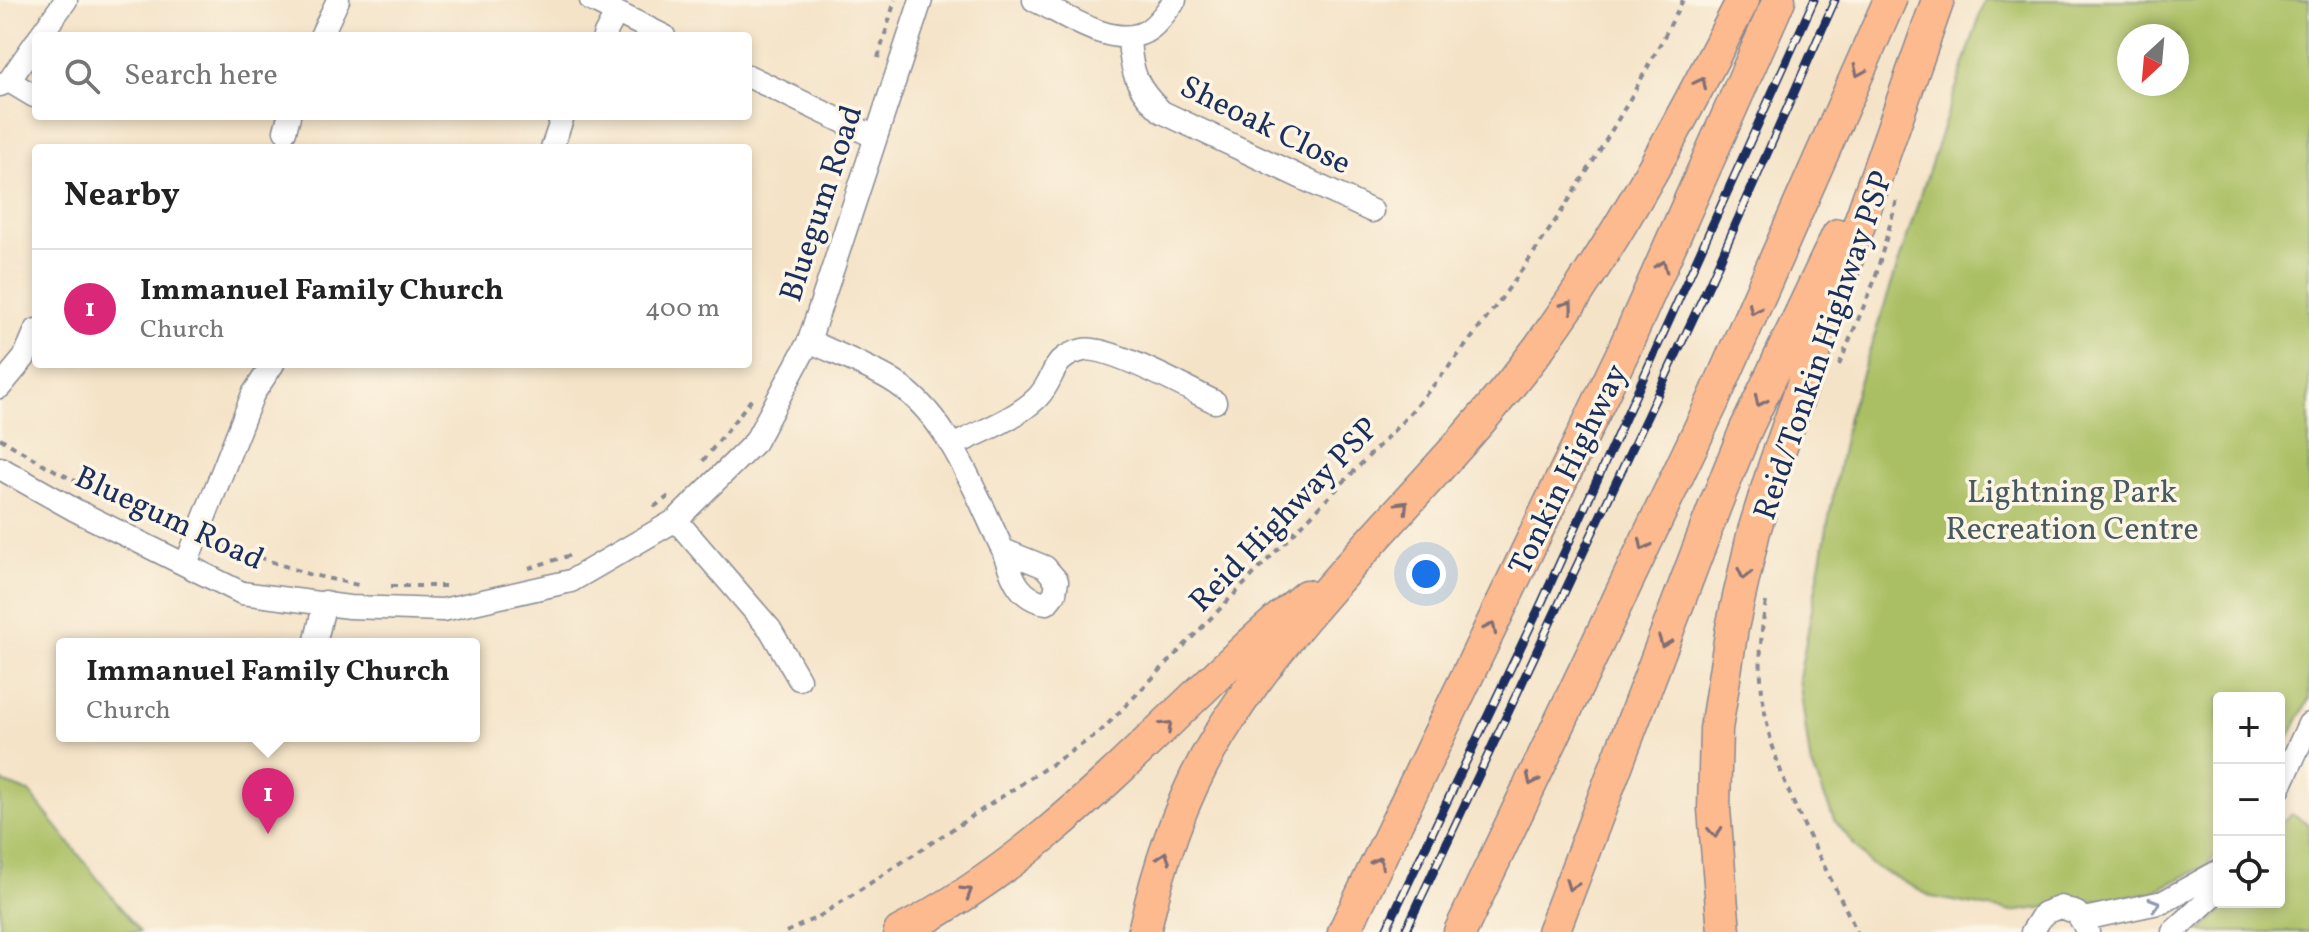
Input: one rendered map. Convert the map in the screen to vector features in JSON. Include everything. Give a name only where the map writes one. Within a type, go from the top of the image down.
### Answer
[{"type":"highway","points":[[1144,932],[1171,835],[1217,738],[1255,682],[1363,549],[1485,416],[1587,279],[1676,133],[1743,0]]},
{"type":"highway","name":"Tonkin Highway","points":[[1344,932],[1622,354],[1779,0]]},
{"type":"highway","points":[[1460,932],[1713,401],[1890,0]]},
{"type":"highway","points":[[1724,932],[1714,809],[1716,729],[1732,628],[1754,531],[1900,102],[1938,0]]},
{"type":"highway","points":[[1553,932],[1746,429],[1900,102]]},
{"type":"highway","points":[[900,932],[973,889],[1078,810],[1267,628],[1363,549]]},
{"type":"street","points":[[43,32],[66,0]]},
{"type":"street","points":[[323,32],[338,0]]},
{"type":"street","points":[[591,0],[656,32]]},
{"type":"street","name":"Bluegum Road","points":[[0,468],[242,593],[349,607],[443,610],[571,581],[676,520],[755,442],[809,341],[921,0]]},
{"type":"street","points":[[1034,0],[1094,29],[1129,39],[1149,31],[1175,0]]},
{"type":"street","points":[[606,32],[616,13]]},
{"type":"street","name":"Sheoak Close","points":[[1129,39],[1131,70],[1140,92],[1162,112],[1372,211]]},
{"type":"street","points":[[32,47],[4,83],[32,95]]},
{"type":"street","points":[[752,78],[875,137]]},
{"type":"street","points":[[553,144],[562,120]]},
{"type":"street","points":[[0,387],[24,358],[32,339]]},
{"type":"street","points":[[809,341],[890,379],[927,412],[952,446],[1003,550]]},
{"type":"street","points":[[952,446],[1022,410],[1041,395],[1057,362],[1086,349],[1118,356],[1215,402]]},
{"type":"street","points":[[186,564],[195,534],[253,394],[270,368]]},
{"type":"street","points":[[676,520],[770,629],[799,679]]},
{"type":"street","points":[[316,638],[325,602]]},
{"type":"street","points":[[2285,776],[2309,724]]},
{"type":"street","points":[[2032,932],[2037,919],[2051,909],[2069,909],[2086,926],[2163,902],[2213,874]]},
{"type":"street","points":[[2173,932],[2213,895]]},
{"type":"path","points":[[875,67],[895,0]]},
{"type":"path","name":"Reid Highway PSP","points":[[786,932],[820,916],[1099,733],[1391,435],[1442,377],[1558,216],[1612,131],[1683,0]]},
{"type":"path","name":"Reid/Tonkin Highway PSP","points":[[1834,377],[1874,282],[1899,195]]},
{"type":"path","points":[[700,466],[758,391]]},
{"type":"path","points":[[0,438],[40,464],[108,498],[195,534],[308,574],[360,586]]},
{"type":"path","points":[[647,512],[681,487]]},
{"type":"path","points":[[527,568],[581,552]]},
{"type":"path","points":[[376,586],[454,586]]},
{"type":"path","points":[[1769,588],[1758,646],[1761,701],[1767,735],[1790,794],[1857,932]]},
{"type":"green space","name":"Lightning Park Recreation Centre","points":[[1985,0],[2309,0],[2309,699],[2285,745],[2285,692],[2213,692],[2213,858],[2206,866],[2151,893],[2011,912],[1932,897],[1870,864],[1834,820],[1810,761],[1799,678],[1848,416]]},
{"type":"green space","points":[[0,781],[29,792],[140,932],[0,932]]},
{"type":"green space","points":[[2292,814],[2309,825],[2309,932],[2200,932],[2225,908],[2285,908],[2285,820]]},
{"type":"railway","points":[[1385,932],[1542,602],[1814,0]]},
{"type":"railway","points":[[1405,932],[1712,278],[1835,0]]},
{"type":"place","name":"Immanuel Family Church","points":[[268,834]]}]
